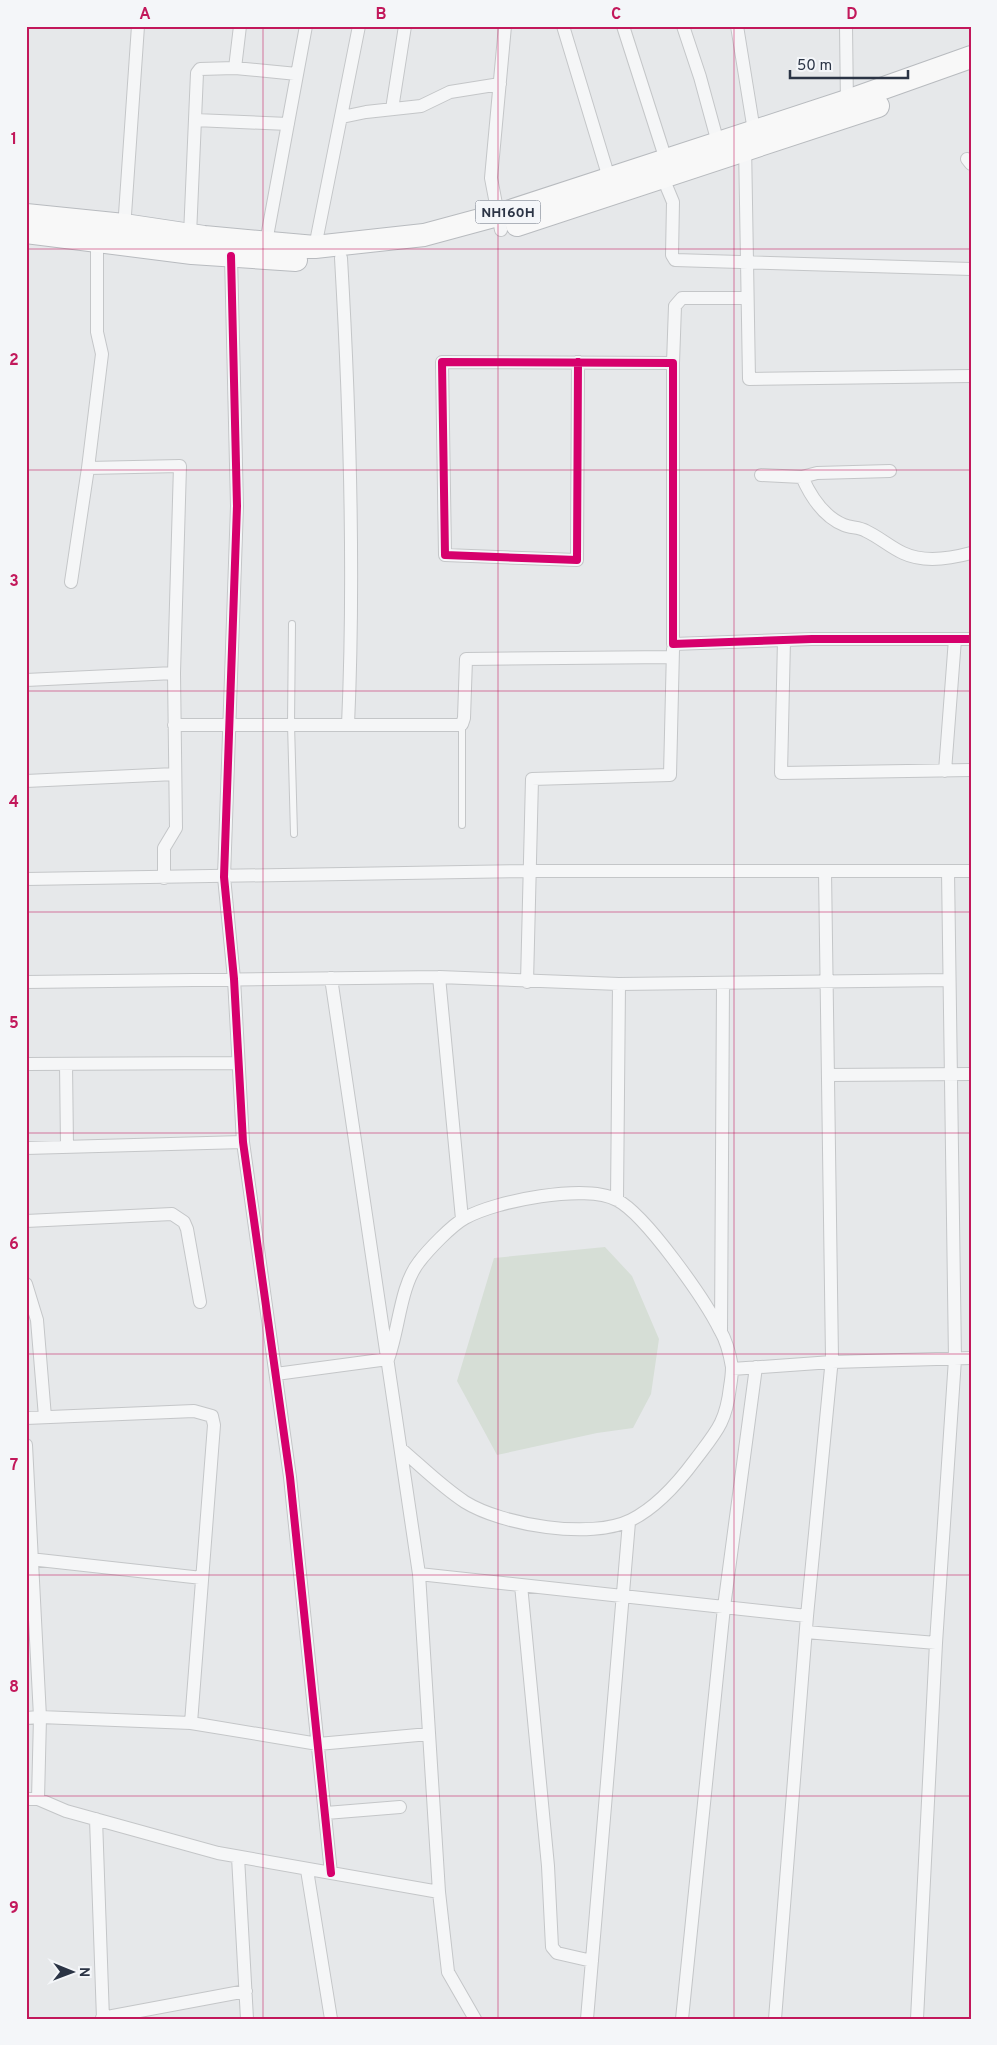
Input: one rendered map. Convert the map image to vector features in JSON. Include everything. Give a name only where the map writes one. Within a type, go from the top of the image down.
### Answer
[{"type":"highway","name":"NH160H","points":[[847,109],[971,57]]},
{"type":"highway","name":"NH160H","points":[[26,216],[231,256],[310,261],[411,250],[664,169],[748,139],[971,72]]},
{"type":"highway","name":"NH160H","points":[[26,232],[97,240],[123,235],[190,234],[315,246],[424,235],[500,222],[609,178],[664,169],[718,143],[748,139]]},
{"type":"street","points":[[123,235],[138,26]]},
{"type":"street","points":[[234,68],[240,26]]},
{"type":"street","points":[[266,242],[306,26]]},
{"type":"street","points":[[315,246],[359,26]]},
{"type":"street","points":[[392,109],[405,26]]},
{"type":"street","points":[[500,222],[491,178],[505,26]]},
{"type":"street","points":[[563,26],[609,178]]},
{"type":"street","points":[[623,26],[672,202],[673,258],[747,263],[971,269]]},
{"type":"street","points":[[683,26],[700,77],[718,143]]},
{"type":"street","points":[[737,26],[748,139],[747,298],[749,379],[971,376]]},
{"type":"street","points":[[846,26],[847,109]]},
{"type":"street","points":[[190,234],[198,70],[234,68],[297,74]]},
{"type":"street","points":[[342,117],[421,106],[450,92],[500,84]]},
{"type":"street","points":[[195,120],[288,124]]},
{"type":"street","points":[[70,582],[88,468],[102,354],[97,332],[97,240]]},
{"type":"street","points":[[231,256],[237,506],[224,877],[234,980],[243,1142],[290,1477],[331,1873]]},
{"type":"street","points":[[341,258],[349,389],[352,631],[348,725]]},
{"type":"street","points":[[526,982],[532,779],[670,776],[675,306],[682,298],[747,298]]},
{"type":"street","points":[[578,362],[577,560],[445,556],[442,362],[578,362],[673,362]]},
{"type":"street","points":[[88,468],[180,466],[174,674],[176,828],[164,848],[164,878]]},
{"type":"street","points":[[761,475],[802,477],[817,473],[890,471]]},
{"type":"street","points":[[802,477],[811,496],[836,520],[844,525],[868,532],[902,553],[925,559],[957,557],[971,553]]},
{"type":"street","points":[[945,771],[955,639]]},
{"type":"street","points":[[174,725],[458,726],[462,724],[466,659],[672,650],[784,640],[971,639]]},
{"type":"street","points":[[784,640],[781,773],[971,770]]},
{"type":"street","points":[[26,680],[174,674]]},
{"type":"street","points":[[26,781],[175,774]]},
{"type":"street","points":[[775,2019],[807,1616],[832,1362],[826,871]]},
{"type":"street","points":[[917,2019],[936,1643],[955,1359],[948,871]]},
{"type":"street","points":[[26,879],[530,872],[971,871]]},
{"type":"street","points":[[26,982],[439,977],[526,982],[619,984],[950,980]]},
{"type":"street","points":[[439,977],[462,1219]]},
{"type":"street","points":[[331,978],[419,1574],[439,1892],[448,1972],[475,2019]]},
{"type":"street","points":[[617,1200],[619,984]]},
{"type":"street","points":[[401,1449],[445,1487],[467,1503],[517,1522],[580,1529],[629,1522],[647,1511],[667,1494],[687,1471],[723,1423],[728,1408],[732,1369],[722,1332],[723,984]]},
{"type":"street","points":[[26,1064],[238,1063]]},
{"type":"street","points":[[66,1064],[68,1147]]},
{"type":"street","points":[[828,1075],[971,1074]]},
{"type":"street","points":[[26,1148],[243,1142]]},
{"type":"street","points":[[388,1359],[395,1342],[411,1274],[419,1261],[462,1219],[497,1206],[564,1193],[602,1194],[617,1200],[634,1212],[700,1295],[722,1332]]},
{"type":"street","points":[[26,1221],[172,1214],[178,1216],[187,1229],[200,1302]]},
{"type":"street","points":[[26,1284],[37,1320],[45,1417]]},
{"type":"street","points":[[732,1369],[832,1362],[971,1358]]},
{"type":"street","points":[[276,1374],[388,1359]]},
{"type":"street","points":[[682,2019],[724,1607],[756,1367]]},
{"type":"street","points":[[26,1418],[194,1411],[212,1416],[214,1425],[191,1723]]},
{"type":"street","points":[[26,1445],[30,1559],[40,1717],[32,1799],[66,1811],[238,1856],[307,1870],[439,1892]]},
{"type":"street","points":[[587,2019],[629,1522]]},
{"type":"street","points":[[30,1559],[202,1578]]},
{"type":"street","points":[[419,1574],[807,1616]]},
{"type":"street","points":[[521,1585],[548,1866],[552,1947],[557,1953],[592,1961]]},
{"type":"street","points":[[806,1632],[936,1643]]},
{"type":"street","points":[[26,1718],[191,1723],[318,1744],[429,1734]]},
{"type":"street","points":[[326,1814],[400,1807]]},
{"type":"street","points":[[96,1819],[102,2018],[246,1991]]},
{"type":"street","points":[[238,1856],[247,2019]]},
{"type":"street","points":[[307,1870],[331,2019]]},
{"type":"lane","points":[[292,624],[291,724],[294,834]]},
{"type":"lane","points":[[462,724],[462,825]]},
{"type":"shaded area","points":[[605,1247],[632,1276],[659,1339],[651,1394],[633,1428],[597,1433],[497,1455],[457,1381],[494,1258]]},
{"type":"cycle path","points":[[231,256],[237,506],[224,877],[234,979],[243,1142],[290,1477],[331,1873]]},
{"type":"cycle path","points":[[578,362],[577,560],[445,555],[442,362],[529,362],[558,362],[586,362],[673,363],[673,644],[812,639],[971,639]]}]
